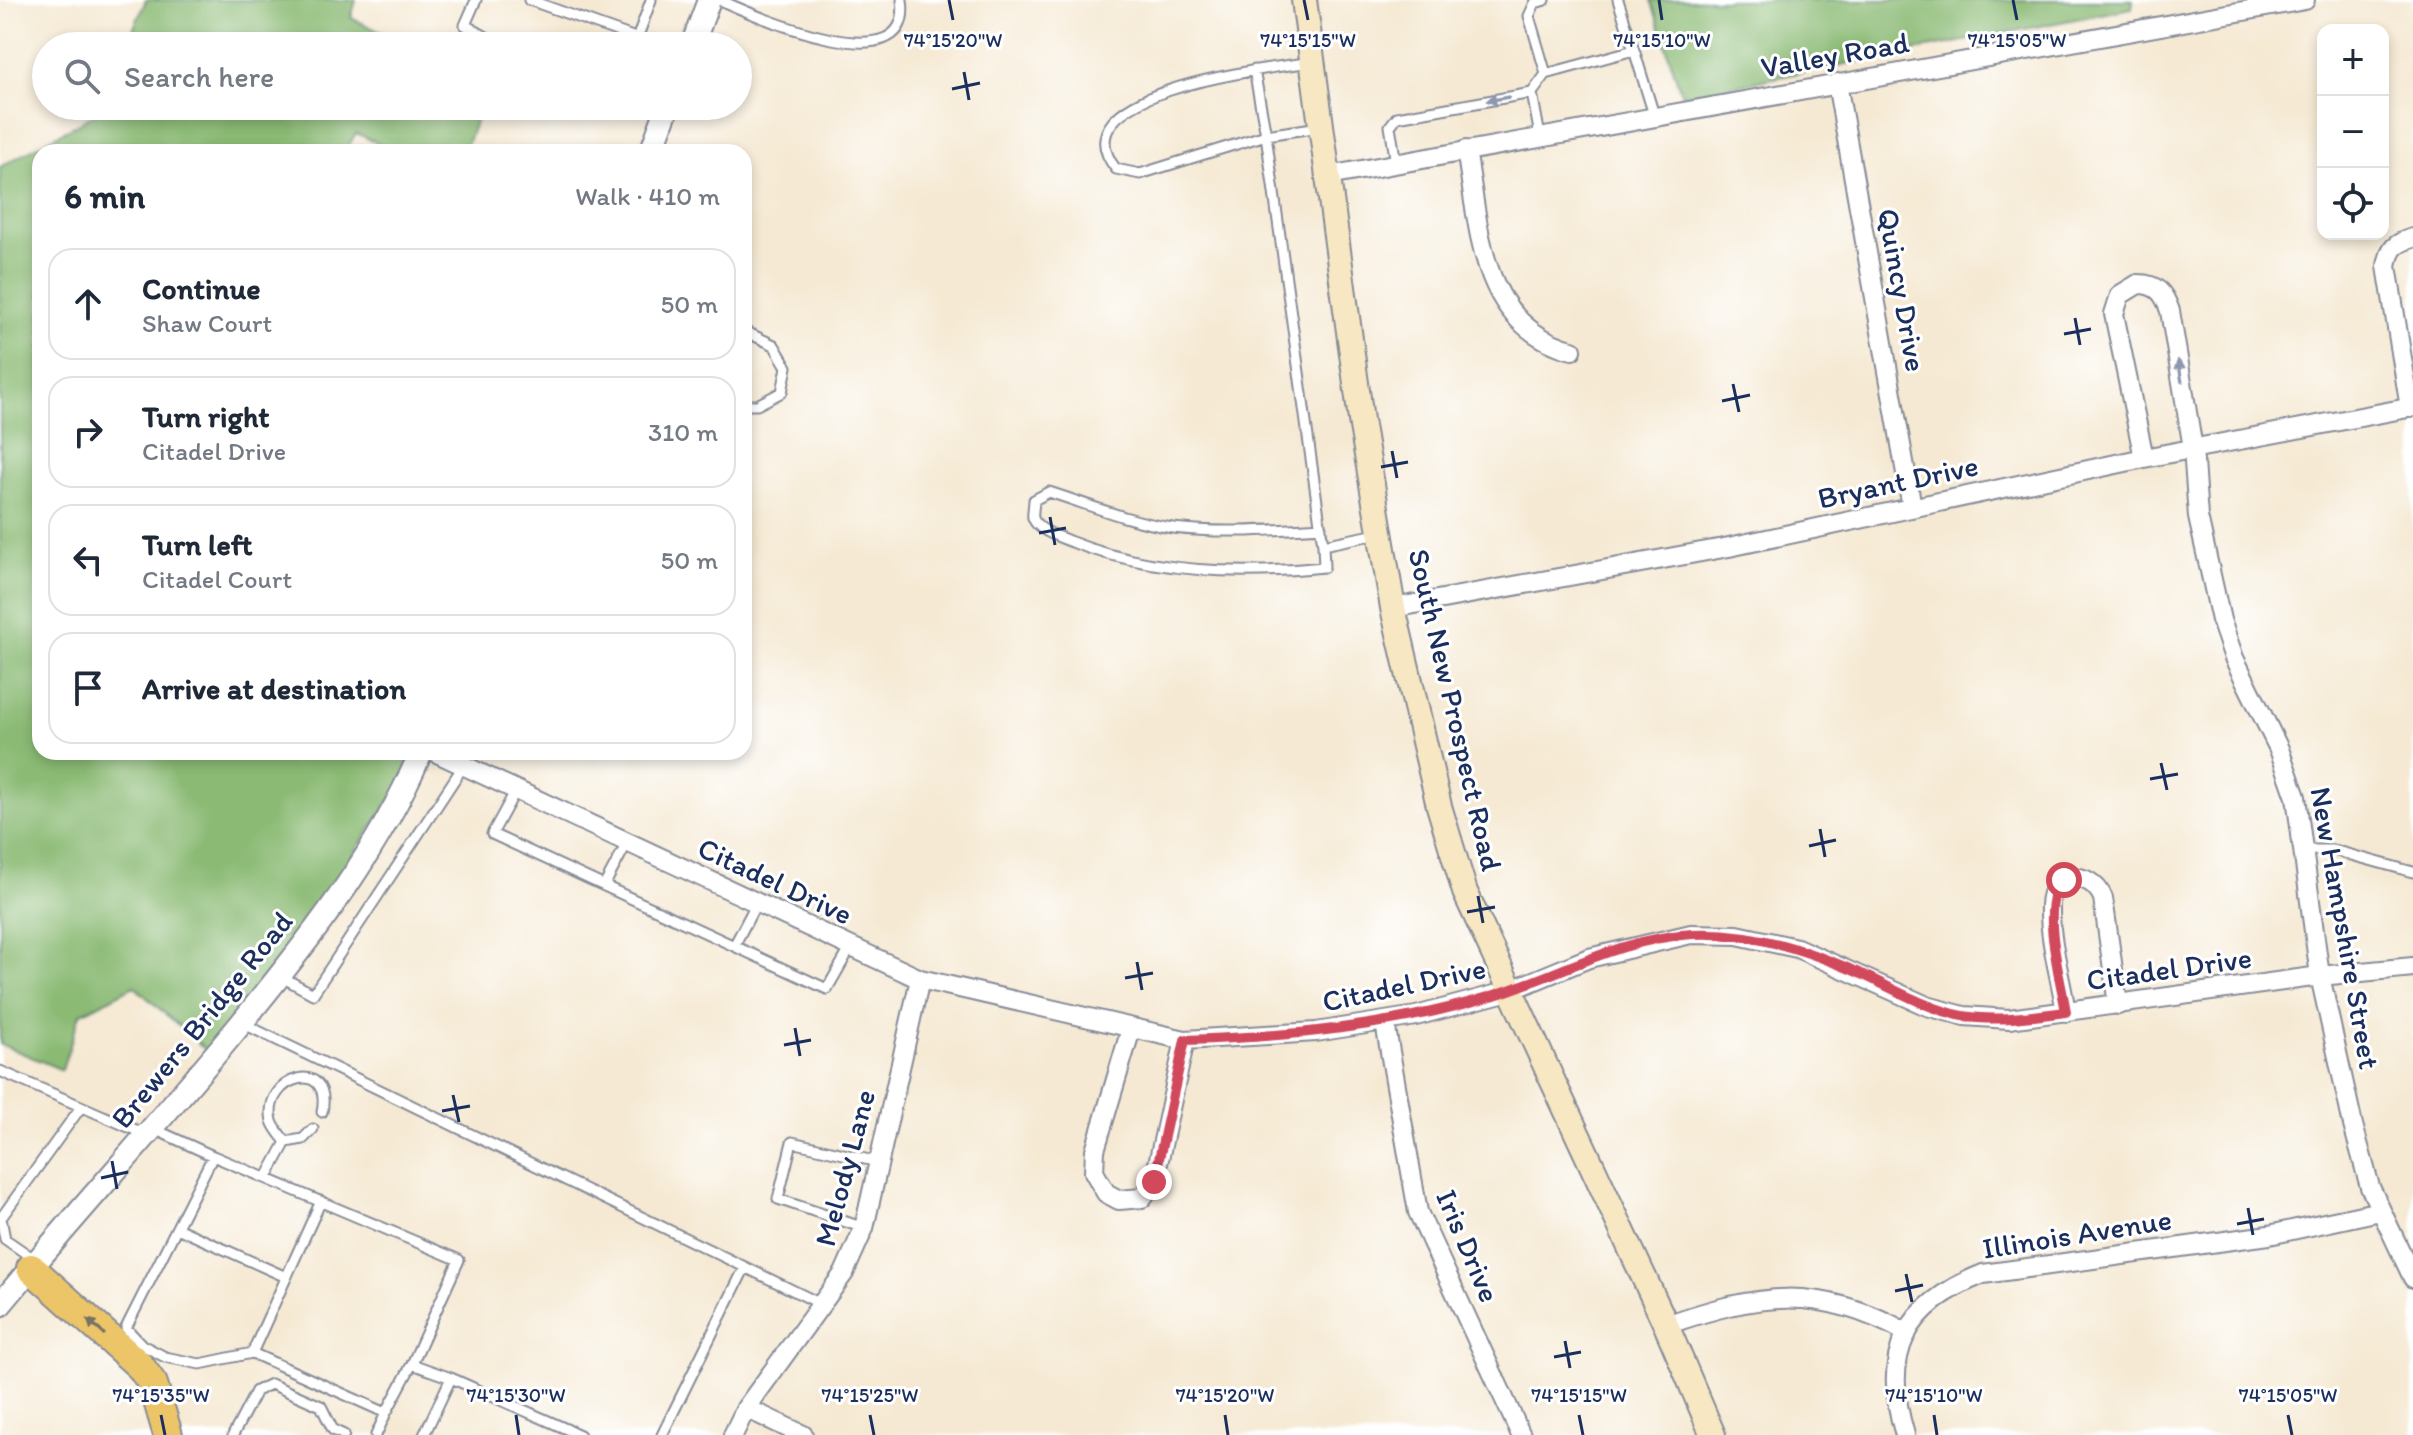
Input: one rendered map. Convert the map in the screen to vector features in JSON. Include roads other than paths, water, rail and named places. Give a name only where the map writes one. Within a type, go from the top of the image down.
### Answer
[{"type":"main road","name":"South New Prospect Road","points":[[1304,0],[1393,608],[1439,806],[1465,892],[1666,1325],[1713,1435]]},
{"type":"main road","points":[[34,1265],[140,1366],[153,1384],[168,1435]]},
{"type":"street","points":[[697,32],[709,0]]},
{"type":"street","name":"Valley Road","points":[[1328,176],[2305,0]]},
{"type":"street","name":"Quincy Drive","points":[[1837,83],[1912,507]]},
{"type":"street","points":[[654,144],[663,120]]},
{"type":"street","points":[[1466,150],[1483,252],[1497,290],[1527,330],[1552,345],[1572,350]]},
{"type":"street","points":[[2412,408],[2387,266],[2390,251],[2397,243],[2413,238]]},
{"type":"street","name":"New Hampshire Street","points":[[2144,458],[2114,314],[2120,295],[2138,284],[2155,287],[2167,300],[2193,448],[2198,517],[2221,620],[2234,658],[2279,749],[2296,797],[2320,976],[2353,1125],[2380,1211],[2413,1278]]},
{"type":"street","name":"Bryant Drive","points":[[1393,608],[1729,547],[2193,448],[2412,408]]},
{"type":"street","name":"Brewers Bridge Road","points":[[0,1305],[151,1132],[280,976],[357,874],[398,807],[418,760]]},
{"type":"street","name":"Citadel Drive","points":[[453,760],[920,979],[1185,1040],[1301,1033],[1385,1023],[1509,991],[1589,958],[1644,942],[1691,934],[1737,935],[1797,948],[1927,1006],[1964,1016],[2009,1019],[2320,976],[2413,967]]},
{"type":"street","points":[[2066,1012],[2049,905],[2055,886],[2064,880],[2086,877],[2097,884],[2103,898],[2118,1005]]},
{"type":"street","name":"Melody Lane","points":[[733,1435],[746,1408],[824,1306],[844,1273],[864,1228],[920,979]]},
{"type":"street","name":"Iris Drive","points":[[1385,1023],[1418,1212],[1521,1435]]},
{"type":"street","points":[[1131,1029],[1095,1150],[1096,1179],[1106,1193],[1119,1200],[1142,1198],[1154,1182],[1185,1040]]},
{"type":"street","name":"Illinois Avenue","points":[[1905,1435],[1898,1414],[1894,1375],[1899,1349],[1925,1307],[1946,1289],[1983,1274],[2269,1235],[2380,1211]]},
{"type":"street","points":[[1666,1325],[1719,1306],[1795,1296],[1834,1301],[1873,1314],[1907,1333]]},
{"type":"street","points":[[746,1408],[803,1435]]},
{"type":"lane","points":[[476,0],[465,25],[477,32]]},
{"type":"lane","points":[[529,0],[618,32]]},
{"type":"lane","points":[[640,32],[651,0]]},
{"type":"lane","points":[[720,0],[776,25],[852,42],[877,43],[897,29],[902,18],[902,0]]},
{"type":"lane","points":[[1545,0],[1535,3],[1529,16],[1546,74]]},
{"type":"lane","points":[[1618,0],[1654,115]]},
{"type":"lane","points":[[1396,163],[1390,126],[1397,117],[1532,93],[1546,74],[1634,50]]},
{"type":"lane","points":[[1313,62],[1254,70],[1187,86],[1125,108],[1104,132],[1104,146],[1116,169],[1126,174],[1140,174],[1266,135],[1322,127]]},
{"type":"lane","points":[[1254,70],[1266,135],[1321,527],[1324,567],[1283,571],[1181,569],[1113,555],[1058,536],[1041,528],[1033,518],[1034,500],[1049,492],[1128,518],[1171,528],[1233,533],[1321,527]]},
{"type":"lane","points":[[1532,93],[1540,136]]},
{"type":"lane","points":[[752,335],[774,345],[787,367],[782,392],[752,405]]},
{"type":"lane","points":[[1323,545],[1381,533]]},
{"type":"lane","points":[[280,976],[313,994],[464,765]]},
{"type":"lane","points":[[516,790],[492,834],[827,989],[851,947]]},
{"type":"lane","points":[[604,886],[627,843]]},
{"type":"lane","points":[[2302,850],[2333,850],[2413,872]]},
{"type":"lane","points":[[734,946],[756,904]]},
{"type":"lane","points":[[242,1023],[824,1306]]},
{"type":"lane","points":[[0,1071],[81,1107],[267,1177],[459,1260],[376,1435]]},
{"type":"lane","points":[[286,1142],[272,1123],[272,1104],[281,1088],[295,1077],[309,1078],[321,1086],[324,1098],[322,1112]]},
{"type":"lane","points":[[34,1265],[5,1239],[1,1218],[81,1107]]},
{"type":"lane","points":[[286,1142],[303,1139],[313,1129]]},
{"type":"lane","points":[[267,1177],[286,1142]]},
{"type":"lane","points":[[864,1228],[778,1199],[792,1142],[878,1162]]},
{"type":"lane","points":[[213,1156],[126,1328],[142,1345],[165,1357],[200,1364],[252,1353],[386,1413]]},
{"type":"lane","points":[[252,1353],[321,1201]]},
{"type":"lane","points":[[177,1228],[286,1277]]},
{"type":"lane","points":[[662,1435],[745,1267]]},
{"type":"lane","points":[[412,1364],[580,1435]]},
{"type":"lane","points":[[424,1435],[451,1378]]},
{"type":"lane","points":[[233,1435],[256,1391],[271,1384],[321,1406],[329,1432],[344,1435]]}]
